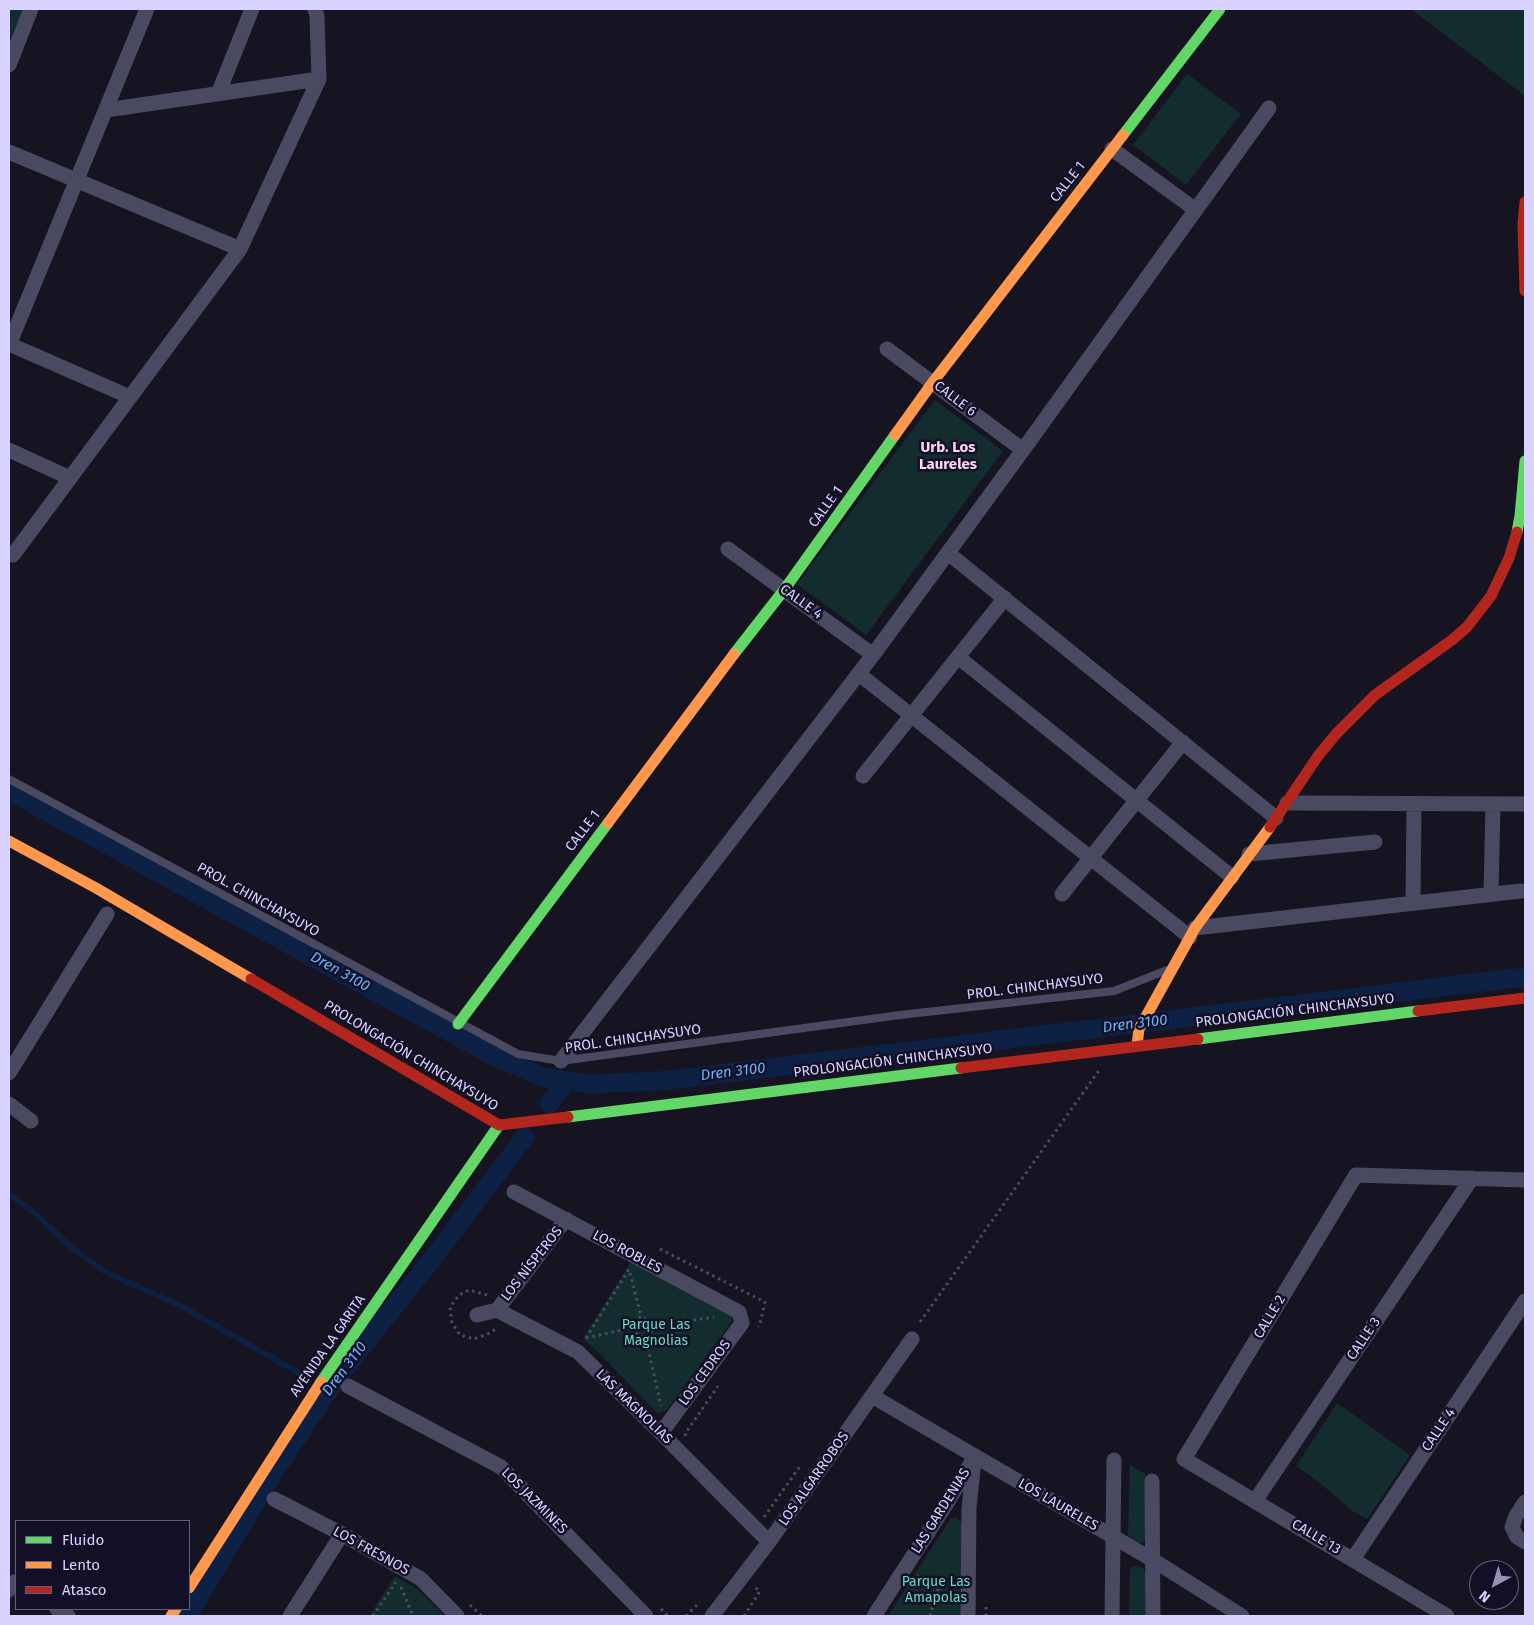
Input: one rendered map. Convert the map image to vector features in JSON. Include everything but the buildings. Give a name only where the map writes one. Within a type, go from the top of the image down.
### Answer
[{"type":"street","points":[[9,65],[31,9]]},
{"type":"street","points":[[130,397],[9,344],[147,9]]},
{"type":"street","points":[[218,94],[252,9]]},
{"type":"street","points":[[9,553],[13,555],[240,249],[319,79],[317,16],[315,9]]},
{"type":"street","name":"CALLE 1","points":[[458,1024],[729,660],[784,590],[933,382],[1220,9]]},
{"type":"street","points":[[106,110],[319,79]]},
{"type":"street","points":[[561,1061],[859,674],[1269,108]]},
{"type":"street","points":[[1112,149],[1196,210]]},
{"type":"street","points":[[9,152],[240,249]]},
{"type":"street","points":[[1525,202],[1522,225],[1525,291]]},
{"type":"street","name":"CALLE 6","points":[[887,349],[1023,450]]},
{"type":"street","points":[[9,450],[70,478]]},
{"type":"street","points":[[1138,1045],[1139,1029],[1192,933],[1276,818],[1318,756],[1355,714],[1397,678],[1452,640],[1467,627],[1491,596],[1509,558],[1516,537],[1520,516],[1525,461]]},
{"type":"street","name":"CALLE 4","points":[[728,549],[873,655]]},
{"type":"street","points":[[948,553],[1276,818]]},
{"type":"street","points":[[864,776],[1005,598]]},
{"type":"street","points":[[958,657],[1232,878]]},
{"type":"street","points":[[859,674],[1091,858],[1192,933],[1413,903],[1520,891]]},
{"type":"street","points":[[1062,894],[1183,742]]},
{"type":"street","points":[[1286,803],[1525,804]]},
{"type":"street","points":[[1413,903],[1414,804]]},
{"type":"street","points":[[1490,894],[1493,804]]},
{"type":"street","points":[[1249,854],[1376,842]]},
{"type":"street","name":"PROLONGACIÓN CHINCHAYSUYO","points":[[14,847],[103,892],[499,1125],[1525,998]]},
{"type":"street","points":[[9,1073],[107,914]]},
{"type":"street","points":[[9,1104],[31,1121]]},
{"type":"street","name":"AVENIDA LA GARITA","points":[[190,1586],[304,1407],[499,1125]]},
{"type":"street","name":"CALLE 2","points":[[1184,1459],[1356,1176],[1472,1178]]},
{"type":"street","points":[[1472,1178],[1525,1180]]},
{"type":"street","name":"CALLE 3","points":[[1255,1501],[1472,1178]]},
{"type":"street","name":"LOS ROBLES","points":[[514,1192],[739,1312]]},
{"type":"street","name":"LOS NÍSPEROS","points":[[497,1310],[566,1220]]},
{"type":"street","name":"CALLE 4","points":[[1353,1560],[1525,1301]]},
{"type":"street","points":[[477,1315],[497,1310]]},
{"type":"street","name":"LAS MAGNOLIAS","points":[[497,1310],[578,1352],[662,1432],[769,1542]]},
{"type":"street","name":"LOS CEDROS","points":[[662,1432],[742,1323],[739,1312]]},
{"type":"street","name":"LOS ALGARROBOS","points":[[712,1616],[769,1542],[912,1339]]},
{"type":"street","name":"LOS JAZMINES","points":[[348,1386],[501,1467],[646,1616]]},
{"type":"street","name":"LOS LAURELES","points":[[872,1396],[1153,1560],[1242,1616]]},
{"type":"street","points":[[968,1616],[970,1508],[974,1456]]},
{"type":"street","name":"LAS GARDENIAS","points":[[874,1616],[947,1503],[974,1456]]},
{"type":"street","name":"CALLE 13","points":[[1184,1459],[1447,1616]]},
{"type":"street","points":[[1112,1616],[1114,1460]]},
{"type":"street","points":[[1152,1481],[1153,1616]]},
{"type":"street","name":"LOS FRESNOS","points":[[274,1499],[342,1534],[421,1579],[457,1616]]},
{"type":"street","points":[[1525,1502],[1516,1516],[1512,1527],[1517,1537],[1525,1542]]},
{"type":"street","points":[[290,1616],[342,1534]]},
{"type":"lane","name":"PROL. CHINCHAYSUYO","points":[[9,779],[458,1024],[518,1054],[561,1061],[900,1015],[1114,991],[1173,967]]},
{"type":"path","points":[[920,1322],[1115,1048]]},
{"type":"path","points":[[633,1263],[585,1338],[631,1328],[641,1316]]},
{"type":"path","points":[[629,1268],[641,1316],[655,1326],[721,1316]]},
{"type":"path","points":[[655,1326],[646,1339],[662,1410],[667,1408]]},
{"type":"path","points":[[631,1328],[646,1339]]},
{"type":"path","points":[[918,1575],[960,1588]]},
{"type":"path","points":[[373,1616],[398,1579],[413,1616]]},
{"type":"path","points":[[930,1616],[940,1582]]},
{"type":"path","points":[[744,1616],[760,1591],[750,1584]]},
{"type":"path","points":[[986,1597],[986,1616]]},
{"type":"green space","points":[[9,9],[25,9],[9,49]]},
{"type":"green space","points":[[1411,9],[1525,9],[1525,96]]},
{"type":"green space","points":[[1187,74],[1241,114],[1186,185],[1133,145]]},
{"type":"green space","points":[[935,400],[1003,451],[866,635],[797,584]]},
{"type":"green space","name":"Parque Las Magnolias","points":[[632,1260],[732,1311],[732,1321],[667,1410],[658,1414],[583,1339]]},
{"type":"green space","points":[[1337,1403],[1410,1455],[1367,1519],[1352,1511],[1320,1483],[1296,1466]]},
{"type":"green space","points":[[1130,1465],[1146,1474],[1147,1537],[1142,1543],[1135,1542],[1128,1536]]},
{"type":"green space","name":"Parque Las Amapolas","points":[[951,1518],[957,1518],[963,1524],[961,1616],[888,1616]]},
{"type":"green space","points":[[1138,1565],[1143,1568],[1147,1575],[1146,1616],[1129,1616],[1130,1567]]},
{"type":"green space","points":[[395,1576],[417,1589],[445,1616],[369,1616]]},
{"type":"waterway","name":"Dren 3100","points":[[9,791],[491,1055],[542,1077],[588,1084],[660,1081],[1525,977]]},
{"type":"waterway","name":"Dren 3110","points":[[549,1104],[567,1081]]},
{"type":"waterway","name":"Dren 3110","points":[[188,1616],[268,1481],[334,1382],[429,1263],[525,1137]]},
{"type":"waterway","points":[[9,1194],[36,1214],[73,1249],[107,1273],[179,1305],[299,1373]]},
{"type":"traffic: fast","points":[[1123,135],[1220,9]]},
{"type":"traffic: fast","points":[[734,654],[784,590],[895,435]]},
{"type":"traffic: fast","points":[[1517,532],[1525,461]]},
{"type":"traffic: fast","points":[[458,1024],[608,823]]},
{"type":"traffic: fast","points":[[1198,1039],[1418,1011]]},
{"type":"traffic: fast","points":[[568,1117],[961,1068]]},
{"type":"traffic: fast","points":[[321,1382],[499,1125]]},
{"type":"traffic: slow","points":[[895,435],[933,382],[1123,135]]},
{"type":"traffic: slow","points":[[608,823],[734,654]]},
{"type":"traffic: slow","points":[[1137,1045],[1139,1029],[1195,928],[1270,827]]},
{"type":"traffic: slow","points":[[9,841],[96,888],[251,979]]},
{"type":"traffic: slow","points":[[190,1586],[321,1382]]},
{"type":"traffic: slow","points":[[171,1616],[175,1610]]},
{"type":"traffic: jam","points":[[1525,202],[1523,225],[1525,291]]},
{"type":"traffic: jam","points":[[1270,827],[1318,756],[1336,734],[1375,695],[1452,640],[1467,627],[1491,596],[1509,558],[1517,532]]},
{"type":"traffic: jam","points":[[251,979],[499,1125],[568,1117]]},
{"type":"traffic: jam","points":[[1418,1011],[1525,998]]},
{"type":"traffic: jam","points":[[961,1068],[1198,1039]]},
{"type":"district","name":"Urb. Los Laureles","points":[[948,456]]}]
